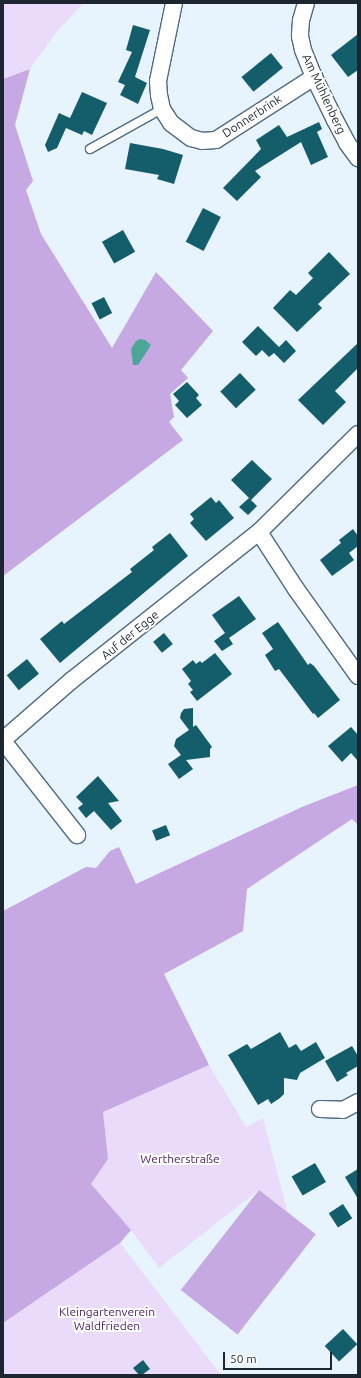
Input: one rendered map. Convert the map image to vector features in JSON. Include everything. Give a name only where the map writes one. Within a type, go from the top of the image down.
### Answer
[{"type":"street","name":"Donnerbrink","points":[[174,3],[158,81],[162,108],[171,122],[191,138],[202,141],[216,140],[314,77]]},
{"type":"street","name":"Am Mühlenberg","points":[[306,3],[301,20],[300,36],[303,50],[314,77],[347,143],[358,158]]},
{"type":"street","name":"Auf der Egge","points":[[76,835],[3,740],[72,680],[259,532],[358,434]]},
{"type":"street","points":[[259,532],[296,589],[358,676]]},
{"type":"street","points":[[320,1109],[343,1110],[358,1102]]},
{"type":"lane","points":[[90,149],[162,108]]},
{"type":"green space","points":[[3,3],[84,3],[57,31],[30,69],[3,79]]},
{"type":"green space","name":"Wertherstraße","points":[[209,1065],[246,1127],[263,1118],[288,1214],[259,1190],[159,1268],[131,1230],[91,1184],[108,1159],[103,1112]]},
{"type":"green space","name":"Kleingartenverein Waldfrieden","points":[[120,1243],[221,1375],[3,1375],[3,1323]]},
{"type":"shaded area","points":[[30,69],[15,125],[33,181],[26,190],[41,234],[112,348],[156,272],[213,331],[181,370],[188,378],[170,394],[174,417],[169,422],[183,440],[3,576],[3,79]]},
{"type":"shaded area","points":[[140,339],[145,340],[151,345],[138,365],[133,365],[131,349],[136,341]]},
{"type":"shaded area","points":[[358,785],[358,825],[352,819],[247,889],[243,931],[164,974],[209,1065],[103,1112],[108,1159],[91,1184],[131,1230],[120,1243],[3,1323],[3,911],[86,867],[96,868],[110,851],[119,847],[136,884],[302,807]]},
{"type":"shaded area","points":[[259,1190],[316,1234],[238,1334],[181,1290]]},
{"type":"building","points":[[133,25],[150,30],[135,77],[147,83],[138,104],[120,95],[125,85],[118,82],[132,52],[126,50]]},
{"type":"building","points":[[358,34],[358,70],[348,77],[331,55]]},
{"type":"building","points":[[271,53],[283,68],[253,92],[241,77]]},
{"type":"building","points":[[82,92],[107,103],[92,135],[84,131],[82,135],[66,128],[57,148],[48,152],[45,145],[59,113],[70,118]]},
{"type":"building","points":[[319,122],[322,129],[317,132],[328,157],[311,165],[301,142],[255,171],[261,177],[237,201],[223,188],[261,149],[256,140],[279,125],[287,137]]},
{"type":"building","points":[[130,143],[163,149],[183,155],[174,184],[157,179],[159,175],[125,169]]},
{"type":"building","points":[[203,208],[221,217],[204,251],[186,242]]},
{"type":"building","points":[[123,230],[135,252],[114,264],[102,242]]},
{"type":"building","points":[[329,252],[350,274],[318,304],[322,308],[297,332],[273,308],[290,290],[296,295],[313,278],[308,273]]},
{"type":"building","points":[[104,297],[112,313],[100,319],[92,303]]},
{"type":"building","points":[[258,326],[279,347],[286,340],[296,351],[284,363],[274,353],[269,357],[262,350],[256,356],[242,342]]},
{"type":"building","points":[[358,343],[358,368],[335,391],[346,402],[323,425],[298,400]]},
{"type":"building","points":[[240,373],[256,390],[236,408],[220,391]]},
{"type":"building","points":[[187,382],[199,395],[196,398],[202,405],[187,418],[175,405],[179,401],[173,394]]},
{"type":"building","points":[[252,460],[272,479],[251,500],[257,506],[248,515],[239,507],[249,498],[231,480]]},
{"type":"building","points":[[211,497],[216,503],[219,500],[234,518],[206,541],[190,523],[194,519],[190,514]]},
{"type":"building","points":[[353,529],[358,536],[358,546],[349,553],[354,560],[332,576],[320,560],[341,543],[339,540]]},
{"type":"building","points":[[170,533],[188,556],[60,663],[40,639],[62,621],[64,624],[132,572],[130,569],[154,550],[152,547]]},
{"type":"building","points":[[239,596],[256,619],[229,638],[233,644],[222,651],[214,641],[225,633],[212,615]]},
{"type":"building","points":[[278,622],[308,665],[310,663],[314,666],[340,700],[318,718],[314,713],[313,714],[279,669],[275,671],[265,655],[273,649],[262,633]]},
{"type":"building","points":[[164,633],[173,644],[162,653],[153,642]]},
{"type":"building","points":[[215,653],[232,674],[197,701],[190,692],[193,690],[188,684],[191,681],[182,669],[193,660],[196,664],[200,661],[202,663]]},
{"type":"building","points":[[27,659],[39,674],[19,690],[7,675]]},
{"type":"building","points":[[193,708],[193,727],[196,725],[212,747],[210,749],[210,757],[186,760],[193,769],[179,779],[168,764],[181,755],[174,746],[176,739],[189,730],[180,718],[181,713],[184,709]]},
{"type":"building","points":[[351,727],[358,735],[358,761],[351,753],[342,762],[328,746]]},
{"type":"building","points":[[98,776],[119,801],[108,803],[122,821],[111,830],[94,811],[86,818],[78,808],[83,804],[76,797]]},
{"type":"building","points":[[166,825],[170,835],[156,841],[152,831]]},
{"type":"building","points":[[280,1032],[289,1048],[296,1044],[301,1051],[316,1042],[325,1058],[300,1073],[297,1080],[284,1078],[284,1094],[271,1104],[268,1099],[258,1105],[228,1055],[247,1044],[251,1049]]},
{"type":"building","points":[[352,1046],[358,1056],[358,1066],[346,1073],[348,1075],[337,1082],[325,1061]]},
{"type":"building","points":[[315,1163],[326,1182],[303,1196],[292,1176]]},
{"type":"building","points":[[358,1169],[358,1199],[345,1177]]},
{"type":"building","points":[[343,1204],[352,1218],[338,1228],[329,1213]]},
{"type":"building","points":[[343,1329],[357,1344],[339,1361],[325,1346]]},
{"type":"building","points":[[143,1360],[150,1369],[142,1375],[139,1375],[133,1368]]}]
